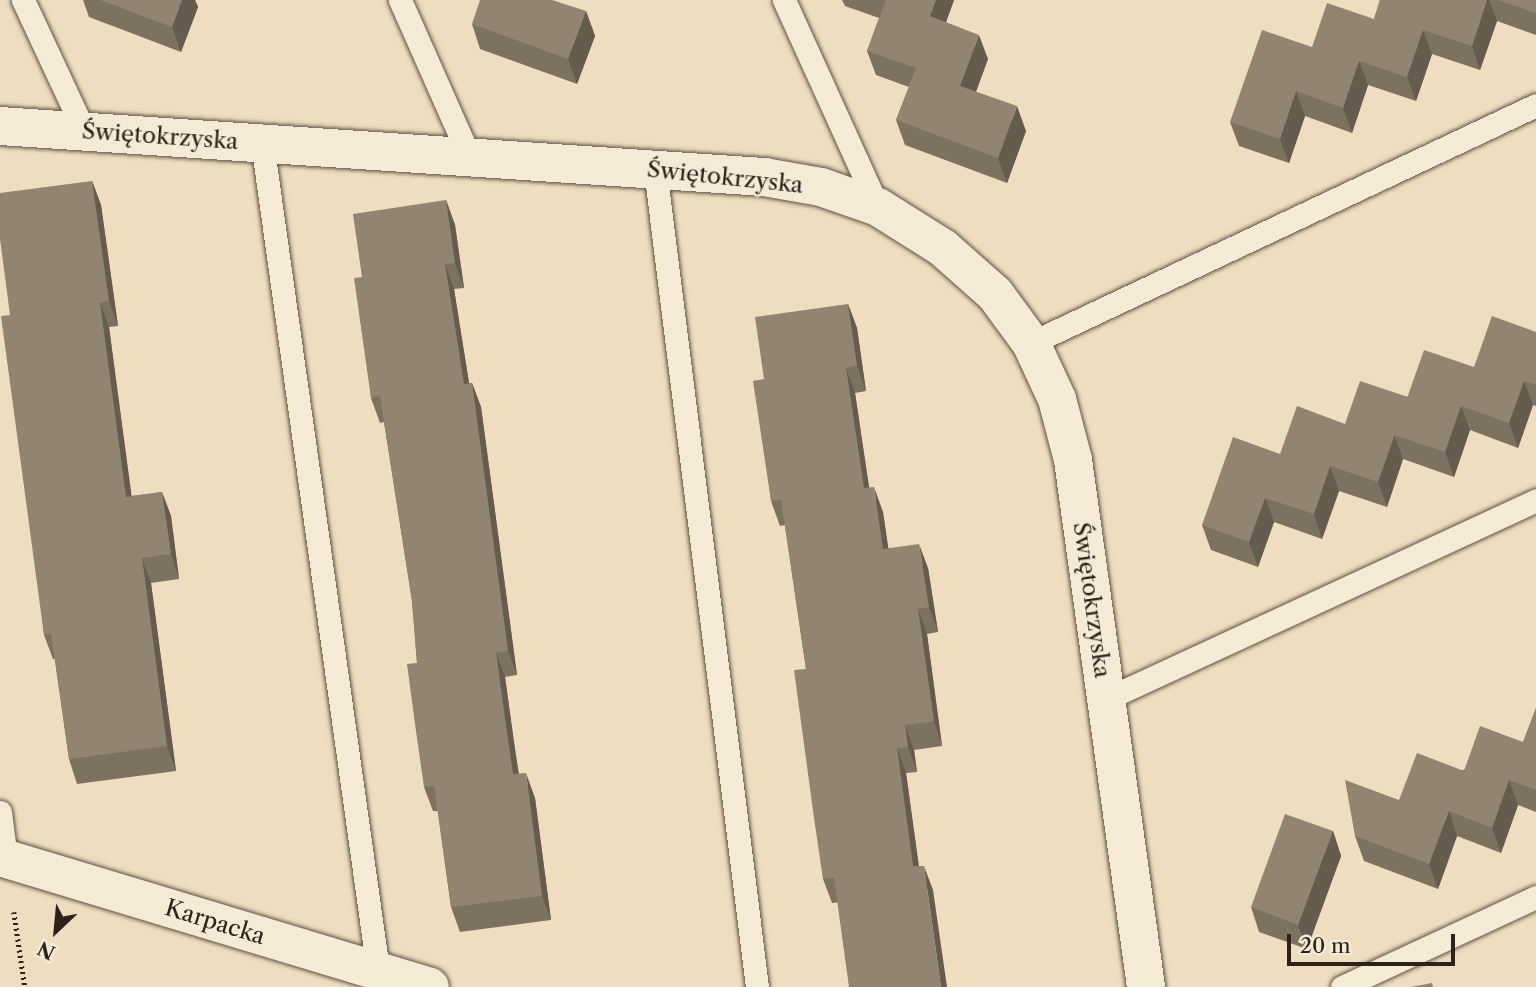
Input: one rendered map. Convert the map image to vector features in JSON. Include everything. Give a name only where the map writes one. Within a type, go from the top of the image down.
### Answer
[{"type":"street","name":"Świętokrzyska","points":[[0,126],[764,177],[821,187],[877,207],[943,247],[995,294],[1031,343],[1057,399],[1073,460],[1146,987]]},
{"type":"street","name":"Karpacka","points":[[3,858],[429,987]]},
{"type":"lane","points":[[23,0],[84,131]]},
{"type":"lane","points":[[400,0],[469,156]]},
{"type":"lane","points":[[784,0],[877,207]]},
{"type":"lane","points":[[1031,343],[1536,105]]},
{"type":"lane","points":[[262,142],[378,971]]},
{"type":"lane","points":[[655,169],[757,987]]},
{"type":"lane","points":[[1106,699],[1536,500]]},
{"type":"lane","points":[[0,813],[3,858]]},
{"type":"lane","points":[[1342,987],[1536,897]]},
{"type":"path","points":[[3,858],[25,987]]},
{"type":"building","points":[[100,0],[182,0],[172,27]]},
{"type":"building","points":[[480,0],[552,0],[586,11],[568,59],[472,24]]},
{"type":"building","points":[[886,0],[936,0],[930,16],[979,35],[960,86],[1017,106],[998,158],[896,120],[916,68],[867,51]]},
{"type":"building","points":[[1380,0],[1487,0],[1472,46],[1423,30],[1407,77],[1359,61],[1343,108],[1296,91],[1280,139],[1230,122],[1262,30],[1312,47],[1327,3],[1374,19]]},
{"type":"building","points":[[1498,0],[1536,0],[1536,13]]},
{"type":"building","points":[[92,181],[109,301],[100,303],[126,497],[162,492],[171,554],[142,558],[167,746],[69,759],[51,634],[44,635],[1,316],[10,315],[0,239],[0,193]]},
{"type":"building","points":[[446,200],[455,263],[445,264],[464,384],[472,383],[508,651],[496,652],[504,713],[513,774],[526,773],[542,896],[451,907],[434,786],[424,787],[415,724],[407,664],[417,663],[412,601],[380,396],[371,398],[354,278],[362,277],[353,214]]},
{"type":"building","points":[[848,304],[857,366],[846,368],[864,488],[874,487],[883,549],[919,544],[929,607],[918,609],[934,721],[905,725],[908,747],[897,748],[913,866],[924,866],[941,987],[849,987],[834,878],[823,879],[814,818],[794,670],[806,669],[781,500],[771,501],[753,381],[764,379],[755,317]]},
{"type":"building","points":[[1492,316],[1536,332],[1536,385],[1524,381],[1509,423],[1461,406],[1445,452],[1394,435],[1424,350],[1474,367]]},
{"type":"building","points":[[1360,381],[1408,397],[1378,482],[1330,466],[1314,514],[1265,498],[1249,542],[1202,525],[1233,437],[1280,454],[1297,406],[1345,424]]},
{"type":"building","points":[[1536,708],[1536,790],[1509,780],[1492,828],[1449,811],[1429,864],[1355,836],[1345,780],[1399,800],[1417,753],[1464,771],[1480,726],[1523,742],[1517,759]]},
{"type":"building","points":[[1285,814],[1333,831],[1298,925],[1251,907]]},
{"type":"building","points":[[1432,983],[1433,987],[1411,987]]}]
